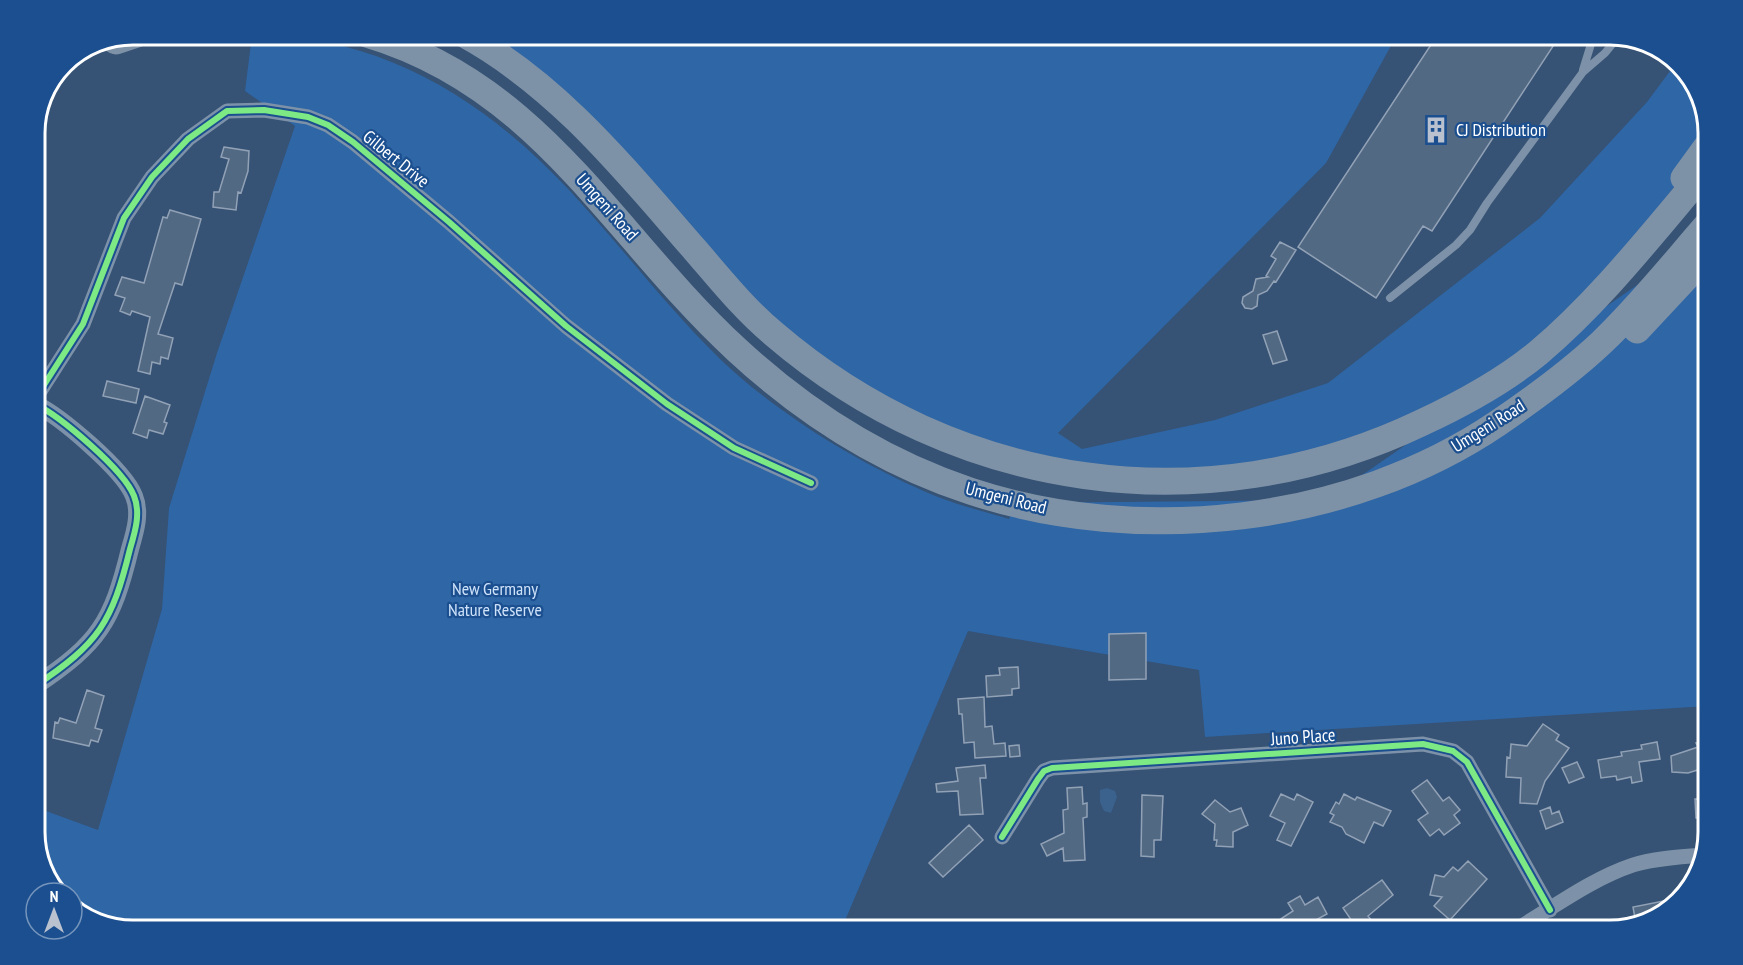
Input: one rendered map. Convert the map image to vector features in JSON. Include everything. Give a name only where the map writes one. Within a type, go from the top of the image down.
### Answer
[{"type":"highway","name":"Umgeni Road","points":[[399,45],[442,65],[485,91],[515,114],[580,176],[696,310],[744,356],[816,415],[912,468],[970,491],[1062,512],[1142,521],[1206,520],[1265,513],[1326,500],[1391,478],[1494,426],[1545,389],[1599,344],[1698,235]]},
{"type":"highway","name":"Umgeni Road","points":[[482,45],[507,61],[579,119],[732,293],[771,332],[810,363],[856,394],[919,429],[1008,460],[1074,475],[1159,483],[1262,475],[1323,462],[1389,439],[1487,388],[1537,354],[1590,304],[1698,180]]},
{"type":"highway","points":[[1537,354],[1612,270],[1698,159]]},
{"type":"highway","points":[[1326,500],[1402,482],[1448,464],[1533,417],[1605,361],[1698,264]]},
{"type":"street","name":"Gilbert Drive","points":[[45,383],[83,324],[124,218],[152,177],[188,139],[227,111],[264,110],[308,117],[336,131],[449,222],[566,326],[667,404],[734,448],[811,483]]},
{"type":"street","points":[[45,410],[65,423],[128,483],[137,509],[131,545],[111,614],[99,633],[84,648],[45,678]]},
{"type":"street","name":"Juno Place","points":[[1002,837],[1038,779],[1044,771],[1052,768],[1423,744],[1453,751],[1467,762],[1550,910]]},
{"type":"street","points":[[1532,920],[1606,877],[1635,865],[1673,857],[1695,855]]},
{"type":"lane","points":[[1583,72],[1591,45]]},
{"type":"lane","points":[[1390,298],[1456,245],[1470,230],[1487,202],[1583,72],[1611,45]]},
{"type":"green space","name":"New Germany Nature Reserve","points":[[251,45],[344,46],[387,60],[428,79],[466,101],[503,128],[538,159],[590,213],[699,338],[742,379],[767,399],[851,455],[910,485],[938,497],[1009,519],[1015,503],[1326,500],[1698,243],[1698,707],[1205,737],[1199,670],[968,631],[845,920],[132,920],[110,917],[94,911],[84,905],[84,881],[60,881],[54,871],[45,838],[45,811],[98,830],[162,609],[169,508],[217,353],[295,126],[245,91]]},
{"type":"green space","points":[[479,45],[1391,45],[1326,163],[1058,433],[1082,449],[1215,420],[1328,383],[1540,218],[1647,102],[1671,70],[1683,84],[1693,104],[1698,127],[1698,156],[1610,270],[1482,387],[1261,473],[1035,466],[809,363],[578,116]]},
{"type":"shaded area","points":[[1107,788],[1115,791],[1117,797],[1111,813],[1104,811],[1100,802],[1100,790]]},
{"type":"building","name":"CJ Distribution","points":[[1431,45],[1554,45],[1432,231],[1423,226],[1376,298],[1298,247]]},
{"type":"building","points":[[224,147],[249,151],[248,171],[241,193],[238,192],[236,210],[213,207],[214,192],[219,192],[229,159],[221,157]]},
{"type":"building","points":[[170,210],[201,219],[182,285],[175,283],[158,334],[173,338],[168,359],[161,357],[160,364],[152,362],[150,374],[138,371],[150,317],[132,311],[130,315],[120,311],[125,298],[115,295],[122,277],[144,283],[163,217],[167,218]]},
{"type":"building","points":[[1280,242],[1296,250],[1276,282],[1274,281],[1267,291],[1258,295],[1257,306],[1252,309],[1245,308],[1242,303],[1243,297],[1253,291],[1256,279],[1268,277],[1266,276],[1276,259],[1271,256]]},
{"type":"building","points":[[1277,331],[1287,360],[1273,364],[1263,335]]},
{"type":"building","points":[[107,381],[139,389],[136,403],[103,396]]},
{"type":"building","points":[[145,396],[170,405],[164,422],[167,423],[163,434],[149,430],[147,438],[133,433]]},
{"type":"building","points":[[1146,633],[1146,679],[1109,680],[1109,634]]},
{"type":"building","points":[[1018,667],[1019,688],[1012,689],[1012,695],[987,697],[986,676],[1000,675],[999,668]]},
{"type":"building","points":[[87,690],[104,696],[95,728],[102,730],[98,742],[91,740],[89,746],[53,738],[55,722],[58,723],[60,718],[76,723]]},
{"type":"building","points":[[984,697],[985,727],[992,726],[994,744],[1005,743],[1006,756],[975,758],[974,742],[964,743],[962,714],[959,714],[958,699]]},
{"type":"building","points":[[1543,724],[1559,735],[1556,740],[1569,748],[1545,781],[1537,804],[1520,803],[1521,778],[1506,777],[1507,757],[1510,758],[1511,744],[1527,746]]},
{"type":"building","points":[[1657,742],[1660,759],[1639,762],[1642,781],[1632,783],[1631,777],[1617,780],[1616,776],[1601,778],[1598,760],[1622,756],[1621,752],[1642,749],[1641,745]]},
{"type":"building","points":[[1019,745],[1020,756],[1010,757],[1009,746]]},
{"type":"building","points":[[1698,747],[1698,770],[1688,773],[1672,772],[1671,756]]},
{"type":"building","points":[[1577,762],[1584,777],[1569,783],[1562,768]]},
{"type":"building","points":[[985,765],[986,778],[980,778],[983,814],[960,815],[958,791],[937,792],[936,784],[958,781],[956,768]]},
{"type":"building","points":[[1427,780],[1443,801],[1449,797],[1460,810],[1454,815],[1460,823],[1444,835],[1439,829],[1430,836],[1418,820],[1428,813],[1412,791]]},
{"type":"building","points":[[1082,787],[1083,804],[1087,803],[1087,817],[1083,818],[1085,860],[1064,861],[1063,848],[1047,856],[1041,844],[1064,833],[1063,810],[1068,809],[1067,788]]},
{"type":"building","points":[[1281,794],[1294,800],[1297,794],[1313,802],[1291,846],[1277,840],[1285,823],[1270,816]]},
{"type":"building","points":[[1344,794],[1355,800],[1357,797],[1391,811],[1383,826],[1374,822],[1364,843],[1346,834],[1342,827],[1330,822],[1334,815],[1330,813],[1336,802],[1339,804]]},
{"type":"building","points":[[1142,795],[1163,796],[1161,840],[1154,840],[1154,857],[1141,856]]},
{"type":"building","points":[[1695,799],[1698,799],[1698,818],[1696,818]]},
{"type":"building","points":[[1215,800],[1230,812],[1241,808],[1248,825],[1233,832],[1233,847],[1216,846],[1215,824],[1202,814]]},
{"type":"building","points":[[1550,807],[1552,814],[1559,811],[1563,822],[1546,829],[1540,811]]},
{"type":"building","points":[[969,825],[983,840],[943,877],[929,863]]},
{"type":"building","points":[[1468,861],[1487,879],[1450,920],[1434,906],[1442,897],[1430,895],[1435,875],[1444,877],[1453,867],[1458,871]]},
{"type":"building","points":[[1382,880],[1393,895],[1368,916],[1371,920],[1351,920],[1343,908]]},
{"type":"building","points":[[1300,896],[1305,905],[1318,897],[1327,914],[1316,920],[1279,920],[1293,911],[1288,903]]},
{"type":"building","points":[[1665,901],[1635,916],[1633,907]]},
{"type":"cycle path","points":[[45,383],[83,324],[124,218],[152,177],[188,139],[227,111],[264,110],[308,117],[328,125],[353,142],[449,222],[566,326],[667,404],[734,448],[811,483]]},
{"type":"cycle path","points":[[45,409],[75,432],[118,472],[134,496],[137,516],[134,536],[117,596],[109,614],[88,643],[45,679]]},
{"type":"cycle path","points":[[1002,837],[1038,779],[1044,771],[1052,768],[1423,744],[1453,751],[1467,762],[1550,910]]},
{"type":"place","name":"CJ Distribution","points":[[1436,130]]}]
